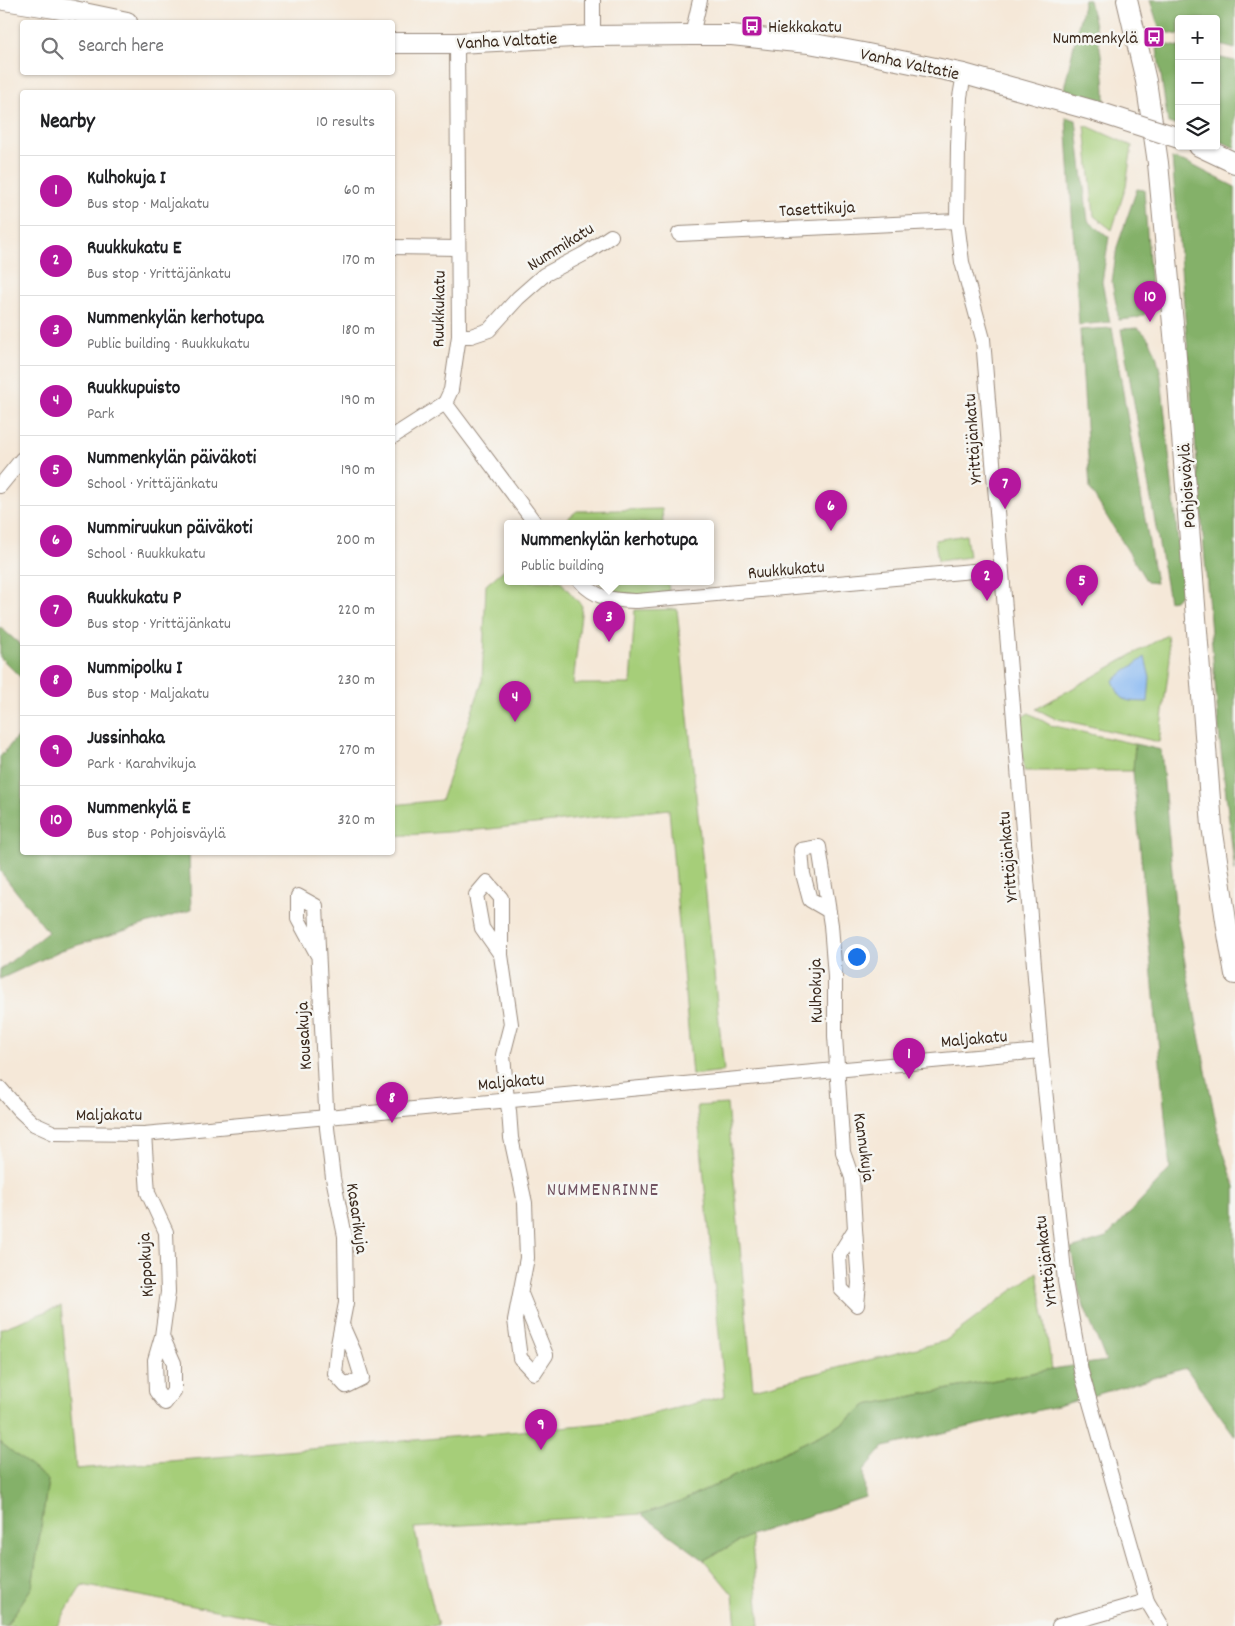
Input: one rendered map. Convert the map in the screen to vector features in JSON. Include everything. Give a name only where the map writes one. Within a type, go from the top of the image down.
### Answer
[{"type":"street","points":[[4,0],[75,6],[121,20]]},
{"type":"street","points":[[593,0],[593,36]]},
{"type":"street","points":[[692,35],[700,0]]},
{"type":"street","name":"Pohjoisväylä","points":[[1127,0],[1146,81],[1158,162],[1175,345],[1212,826],[1235,974]]},
{"type":"street","name":"Vanha Valtatie","points":[[395,43],[457,43],[593,36],[732,35],[809,43],[964,74],[1095,111],[1175,137]]},
{"type":"street","name":"Ruukkukatu","points":[[445,403],[451,390],[459,336],[457,43]]},
{"type":"street","name":"Yrittäjänkatu","points":[[964,74],[960,97],[957,221],[962,262],[983,338],[1042,1051],[1065,1281],[1078,1360],[1147,1600],[1162,1626]]},
{"type":"street","points":[[1207,150],[1235,163]]},
{"type":"street","name":"Tasettikuja","points":[[679,234],[957,221]]},
{"type":"street","name":"Nummikatu","points":[[459,336],[471,336],[489,330],[518,298],[544,275],[584,254],[611,236]]},
{"type":"street","points":[[395,247],[458,248]]},
{"type":"street","points":[[395,435],[445,403],[532,520]]},
{"type":"street","points":[[3,478],[20,461]]},
{"type":"street","name":"Ruukkukatu","points":[[584,585],[588,590],[610,600],[638,601],[1001,570]]},
{"type":"street","name":"Kulhokuja","points":[[829,911],[835,977],[837,1070]]},
{"type":"street","name":"Kousakuja","points":[[317,954],[326,1117]]},
{"type":"street","points":[[502,955],[512,1024],[503,1055],[511,1138],[525,1203],[527,1258],[515,1320],[520,1358],[534,1373],[546,1355],[521,1294]]},
{"type":"street","name":"Maljakatu","points":[[0,1088],[34,1124],[54,1133],[144,1134],[1042,1051]]},
{"type":"street","name":"Kannukuja","points":[[837,1070],[843,1152],[852,1178],[855,1229]]},
{"type":"street","name":"Kasarikuja","points":[[326,1117],[333,1178],[345,1236],[346,1303],[342,1325]]},
{"type":"street","name":"Kippokuja","points":[[144,1134],[148,1192],[166,1232],[168,1292],[162,1336]]},
{"type":"street","points":[[1059,1626],[1147,1600]]},
{"type":"green space","points":[[1084,0],[1089,0],[1098,38],[1104,76],[1105,102],[1064,89]]},
{"type":"green space","points":[[1150,0],[1235,0],[1235,49],[1220,45],[1220,15],[1175,15],[1175,34],[1161,31]]},
{"type":"green space","points":[[1156,42],[1175,46],[1175,125],[1168,123]]},
{"type":"green space","points":[[1220,58],[1235,61],[1235,148],[1220,141]]},
{"type":"green space","points":[[1066,117],[1076,120],[1088,221],[1109,237],[1102,282],[1110,322],[1079,325]]},
{"type":"green space","points":[[1085,125],[1132,146],[1126,186],[1112,230],[1094,216]]},
{"type":"green space","points":[[1172,158],[1186,162],[1235,187],[1235,872],[1220,743]]},
{"type":"green space","points":[[1137,189],[1144,190],[1152,302],[1147,312],[1140,317],[1119,320],[1112,282],[1117,247]]},
{"type":"green space","points":[[1112,328],[1156,583],[1147,582],[1090,489],[1080,330]]},
{"type":"green space","points":[[1138,328],[1151,343],[1161,376],[1183,591],[1175,600],[1169,601],[1121,329]]},
{"type":"green space","points":[[662,509],[663,520],[566,520],[577,511]]},
{"type":"green space","points":[[966,535],[969,557],[938,561],[935,540]]},
{"type":"green space","points":[[504,569],[504,585],[564,585],[582,606],[573,684],[630,684],[635,610],[677,609],[724,1071],[692,1075],[669,809],[490,829],[395,836],[395,805],[441,800],[482,683],[486,585]]},
{"type":"green space","points":[[602,585],[668,585],[669,593],[636,597],[611,592]]},
{"type":"green space","points":[[0,627],[20,644],[20,677],[0,657]]},
{"type":"green space","points":[[1167,635],[1170,659],[1159,742],[1054,718],[1036,709]]},
{"type":"green space","points":[[1029,713],[1050,725],[1135,744],[1133,771],[1024,771],[1020,718]]},
{"type":"green space","points":[[20,733],[20,855],[189,855],[191,910],[62,950],[0,979],[0,970],[48,932],[0,871],[0,757]]},
{"type":"green space","points":[[1135,744],[1161,750],[1176,916],[1219,1138],[1235,1187],[1235,1436],[1186,1368],[1061,1405],[884,1447],[864,1470],[865,1497],[751,1535],[704,1560],[641,1514],[678,1503],[837,1427],[867,1405],[1052,1369],[1106,1361],[1080,1296],[1071,1249],[1106,1238],[1170,1169],[1133,771]]},
{"type":"green space","points":[[727,1104],[753,1389],[945,1341],[1037,1272],[1052,1369],[867,1405],[837,1427],[678,1503],[641,1514],[414,1528],[438,1626],[287,1626],[274,1621],[82,1585],[57,1626],[6,1626],[32,1587],[48,1481],[0,1442],[0,1329],[61,1306],[76,1469],[624,1421],[725,1396],[697,1106]]},
{"type":"green space","points":[[0,1442],[48,1480],[32,1587],[6,1626],[0,1626]]},
{"type":"green space","points":[[751,1535],[760,1626],[736,1626],[733,1595],[704,1560]]},
{"type":"water","points":[[1145,657],[1150,678],[1148,702],[1125,700],[1116,688],[1113,680]]},
{"type":"place","name":"Hiekkakatu","points":[[752,26]]},
{"type":"place","name":"Nummenkylä","points":[[1154,37]]},
{"type":"place","name":"Nummenkylä E","points":[[1150,322]]},
{"type":"place","name":"Ruukkukatu P","points":[[1005,509]]},
{"type":"place","name":"Nummiruukun päiväkoti","points":[[831,531]]},
{"type":"place","name":"Ruukkukatu E","points":[[987,601]]},
{"type":"place","name":"Nummenkylän päiväkoti","points":[[1082,606]]},
{"type":"place","name":"Nummenkylän kerhotupa","points":[[609,642]]},
{"type":"place","name":"Ruukkupuisto","points":[[515,722]]},
{"type":"place","name":"Kulhokuja I","points":[[909,1079]]},
{"type":"place","name":"Nummipolku I","points":[[392,1123]]},
{"type":"place","name":"Jussinhaka","points":[[541,1450]]},
{"type":"district","name":"NUMMENRINNE","points":[[603,1188]]}]
